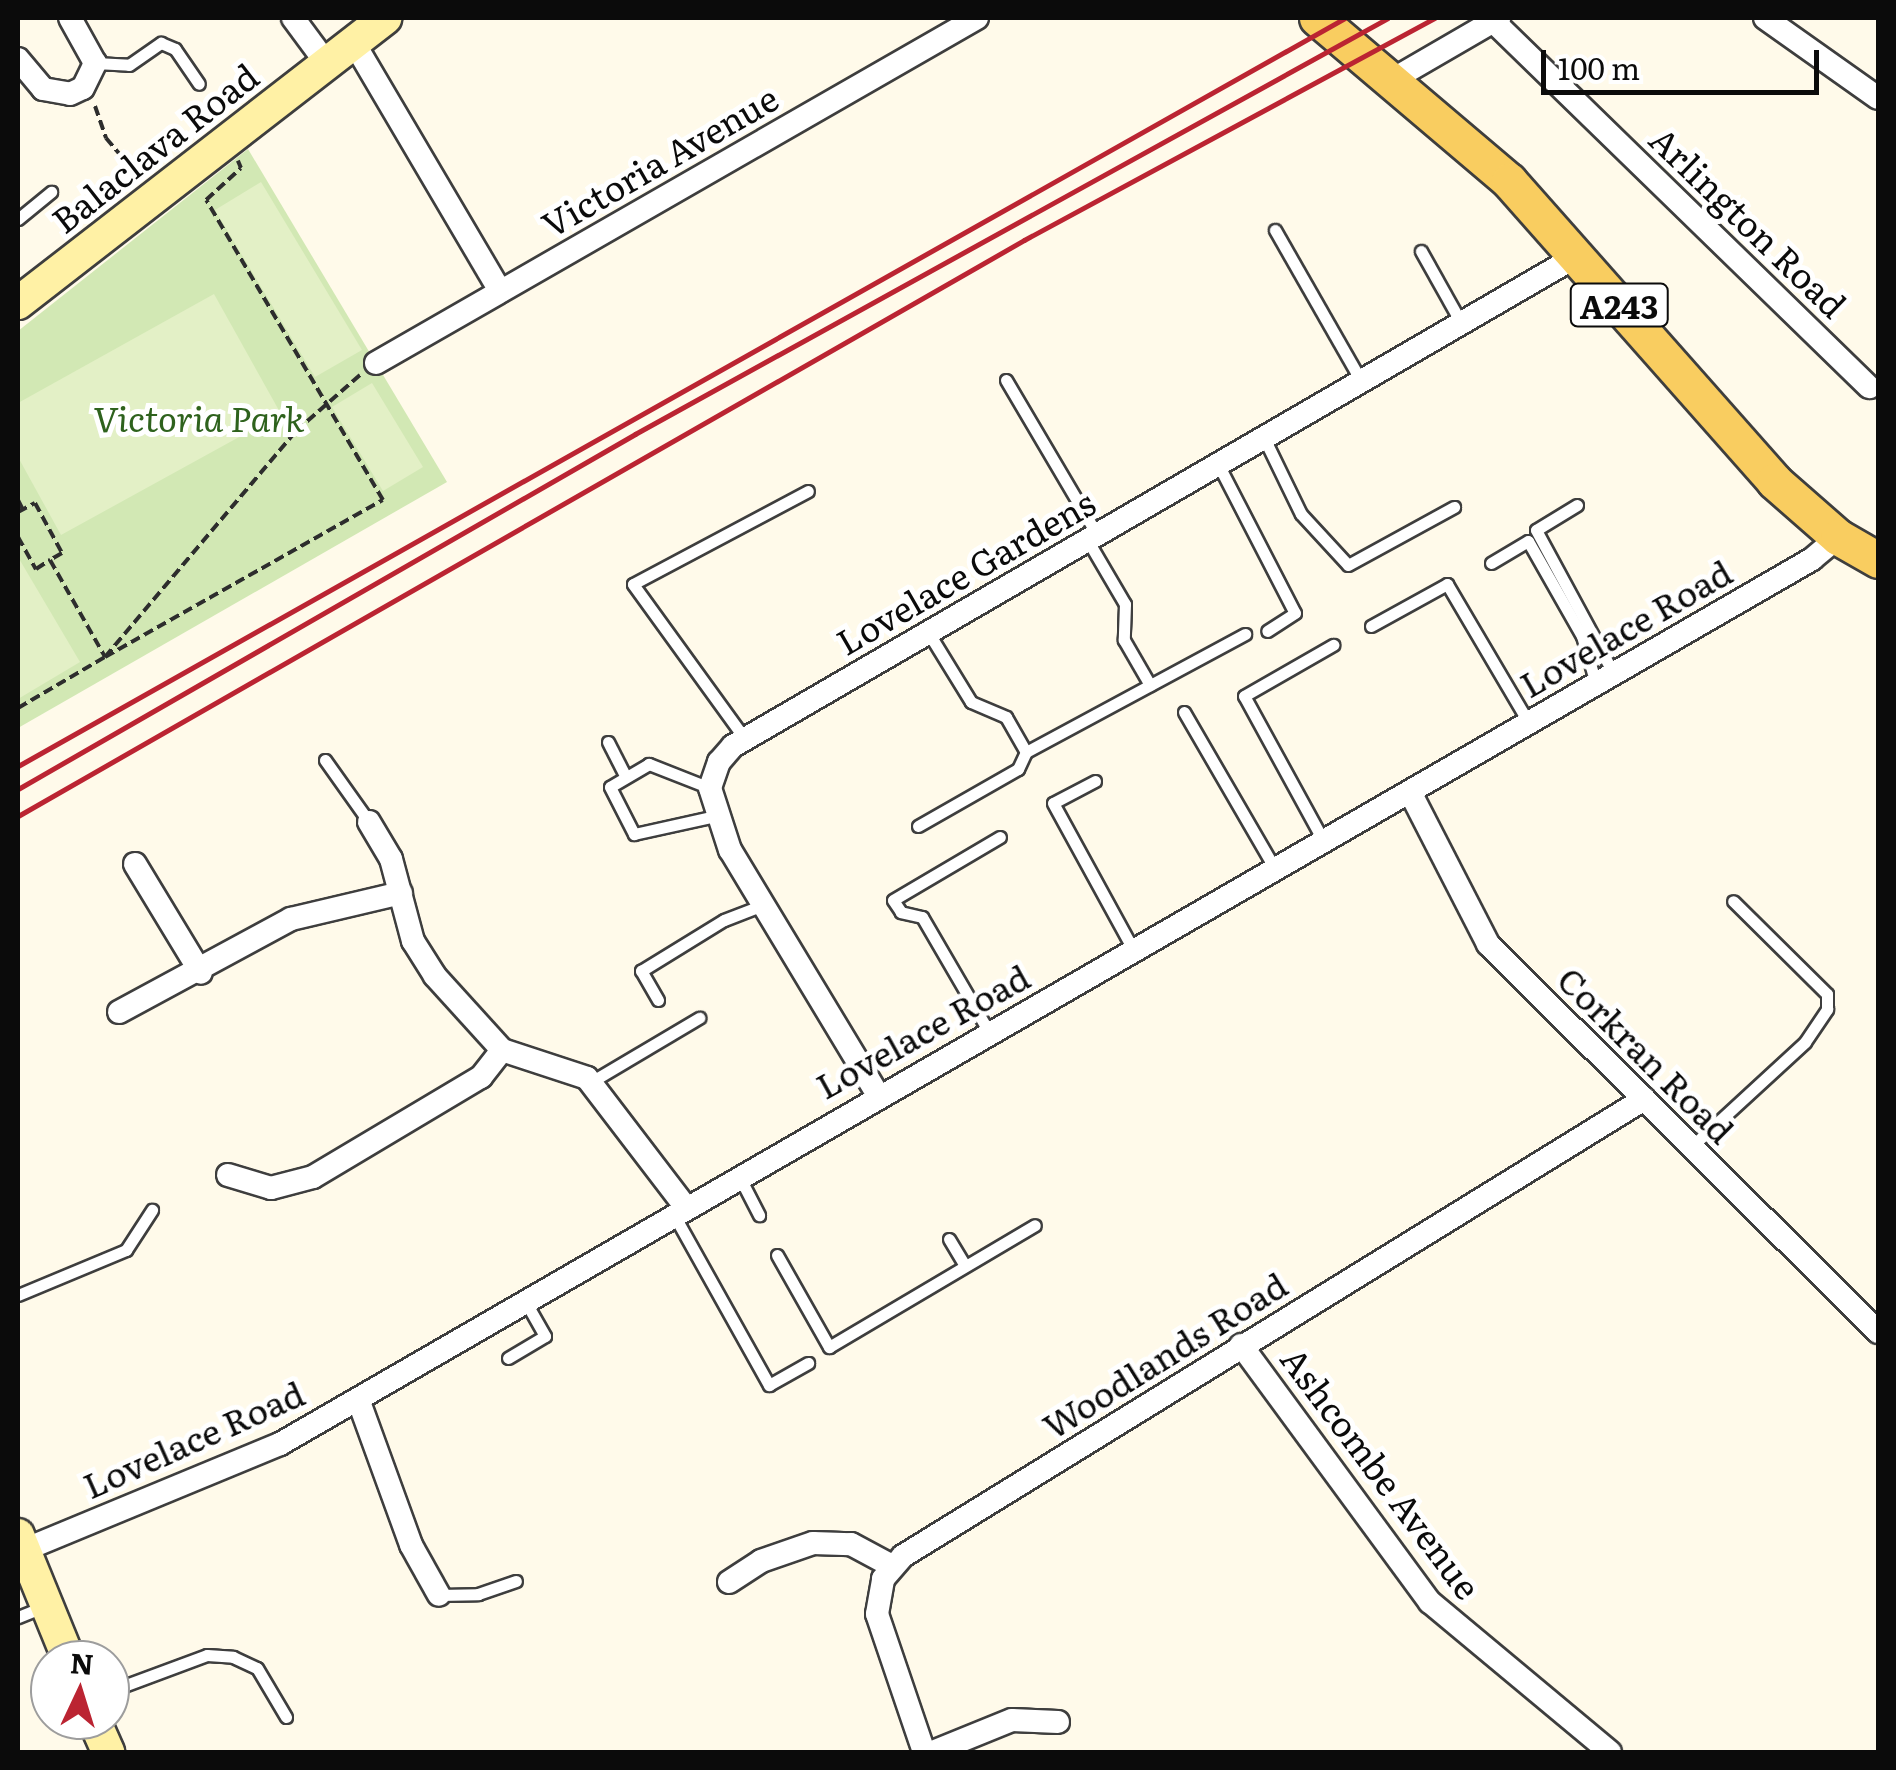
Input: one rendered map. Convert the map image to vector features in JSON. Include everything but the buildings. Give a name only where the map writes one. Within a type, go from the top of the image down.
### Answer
[{"type":"main road","name":"A243","points":[[1317,18],[1498,171],[1578,256],[1774,481],[1838,537],[1878,560]]},
{"type":"street","points":[[18,59],[43,89],[70,94],[84,88],[94,63],[70,18]]},
{"type":"street","points":[[293,18],[326,64]]},
{"type":"street","name":"Balaclava Road","points":[[18,303],[386,18]]},
{"type":"street","name":"Victoria Avenue","points":[[376,363],[977,18]]},
{"type":"street","points":[[1765,18],[1875,88]]},
{"type":"street","points":[[1392,80],[1496,19]]},
{"type":"street","name":"Arlington Road","points":[[1496,19],[1869,387]]},
{"type":"street","points":[[354,43],[500,291]]},
{"type":"street","name":"Lovelace Gardens","points":[[710,788],[719,762],[744,739],[1363,384],[1578,256]]},
{"type":"street","name":"Lovelace Road","points":[[22,1554],[280,1444],[678,1208],[1812,560],[1838,537]]},
{"type":"street","points":[[710,788],[716,816],[763,904],[878,1095]]},
{"type":"street","name":"Corkran Road","points":[[1410,792],[1488,944],[1878,1332]]},
{"type":"street","points":[[369,822],[391,859],[414,941],[435,976],[502,1050],[590,1082],[678,1208]]},
{"type":"street","points":[[135,864],[201,972]]},
{"type":"street","points":[[118,1012],[201,972],[290,919],[401,893]]},
{"type":"street","points":[[228,1175],[270,1188],[313,1177],[480,1077],[502,1050]]},
{"type":"street","name":"Woodlands Road","points":[[892,1566],[1241,1345],[1644,1098]]},
{"type":"street","name":"Ashcombe Avenue","points":[[1241,1345],[1430,1602],[1610,1752]]},
{"type":"street","points":[[358,1398],[411,1545],[439,1595]]},
{"type":"street","points":[[730,1582],[761,1561],[813,1543],[851,1544],[892,1566],[877,1614],[924,1752]]},
{"type":"street","points":[[22,1554],[32,1612],[54,1640]]},
{"type":"street","points":[[932,1752],[1012,1720],[1058,1722]]},
{"type":"lane","points":[[94,63],[128,65],[161,43],[175,49],[200,84]]},
{"type":"lane","points":[[18,219],[50,192]]},
{"type":"lane","points":[[1275,230],[1363,384]]},
{"type":"lane","points":[[1420,250],[1463,326]]},
{"type":"lane","points":[[1006,380],[1125,604],[1124,640],[1150,685]]},
{"type":"lane","points":[[1265,440],[1302,514],[1348,565],[1454,507]]},
{"type":"lane","points":[[1219,466],[1296,614],[1266,631]]},
{"type":"lane","points":[[744,739],[634,584],[808,491]]},
{"type":"lane","points":[[1578,506],[1536,530],[1605,679]]},
{"type":"lane","points":[[1491,564],[1528,541],[1605,679]]},
{"type":"lane","points":[[1371,626],[1447,584],[1529,723]]},
{"type":"lane","points":[[928,632],[971,702],[1006,716],[1026,752]]},
{"type":"lane","points":[[918,826],[1018,769],[1026,752],[1245,634]]},
{"type":"lane","points":[[1323,840],[1244,696],[1334,645]]},
{"type":"lane","points":[[1184,712],[1274,867]]},
{"type":"lane","points":[[608,742],[626,777]]},
{"type":"lane","points":[[325,760],[369,822]]},
{"type":"lane","points":[[710,788],[649,764],[610,787],[634,834],[716,816]]},
{"type":"lane","points":[[1095,781],[1053,804],[1133,948]]},
{"type":"lane","points":[[989,1032],[922,917],[901,912],[893,900],[1000,837]]},
{"type":"lane","points":[[1691,1147],[1804,1042],[1827,1009],[1827,994],[1733,901]]},
{"type":"lane","points":[[658,1000],[641,971],[763,904]]},
{"type":"lane","points":[[590,1082],[699,1018]]},
{"type":"lane","points":[[738,1174],[759,1215]]},
{"type":"lane","points":[[678,1208],[769,1385],[808,1363]]},
{"type":"lane","points":[[18,1295],[126,1250],[152,1210]]},
{"type":"lane","points":[[777,1255],[830,1347],[1035,1225]]},
{"type":"lane","points":[[948,1238],[964,1264]]},
{"type":"lane","points":[[508,1358],[546,1336],[523,1298]]},
{"type":"lane","points":[[439,1595],[478,1594],[516,1580]]},
{"type":"lane","points":[[130,1683],[207,1655],[233,1657],[257,1668],[286,1717]]},
{"type":"path","points":[[84,88],[101,114],[106,138],[154,197]]},
{"type":"path","points":[[18,708],[382,500],[206,200],[241,168]]},
{"type":"path","points":[[105,657],[325,400],[376,363]]},
{"type":"path","points":[[18,500],[20,511],[35,503],[62,553],[36,568],[18,536]]},
{"type":"path","points":[[50,560],[105,657]]},
{"type":"green space","name":"Victoria Park","points":[[248,149],[447,482],[18,728],[18,331]]},
{"type":"green space","points":[[261,182],[362,350],[315,377],[215,210]]},
{"type":"green space","points":[[214,294],[281,414],[61,535],[18,457],[18,403]]},
{"type":"green space","points":[[372,383],[423,467],[383,491],[332,407]]},
{"type":"green space","points":[[18,557],[80,662],[18,699]]},
{"type":"railway","points":[[18,766],[1345,18]]},
{"type":"railway","points":[[18,789],[635,434],[1388,18]]},
{"type":"railway","points":[[18,816],[1024,240],[1435,18]]}]
